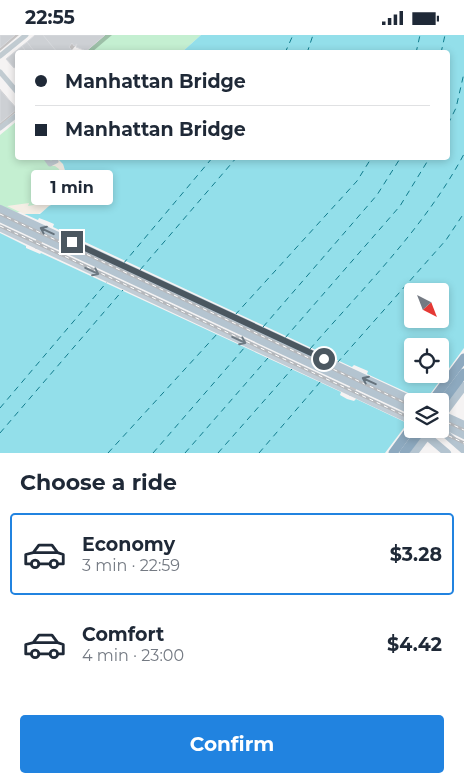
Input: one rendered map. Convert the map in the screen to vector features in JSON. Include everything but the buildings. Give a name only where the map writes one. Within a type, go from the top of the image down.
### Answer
[{"type":"highway","points":[[438,393],[464,358]]},
{"type":"highway","points":[[449,393],[464,373]]},
{"type":"highway","points":[[393,453],[404,438]]},
{"type":"highway","points":[[404,453],[420,438]]},
{"type":"main road","points":[[0,209],[404,397]]},
{"type":"main road","points":[[0,218],[404,407]]},
{"type":"main road","points":[[0,228],[404,417]]},
{"type":"main road","points":[[449,406],[464,385]]},
{"type":"main road","points":[[449,418],[464,425]]},
{"type":"main road","points":[[449,428],[464,435]]},
{"type":"main road","points":[[449,437],[464,450]]},
{"type":"main road","points":[[414,453],[423,438]]},
{"type":"main road","points":[[433,438],[447,453]]},
{"type":"main road","points":[[446,438],[464,445]]},
{"type":"street","points":[[0,56],[26,35]]},
{"type":"street","points":[[0,72],[15,90]]},
{"type":"street","points":[[0,129],[15,116]]},
{"type":"street","points":[[47,160],[50,164],[55,160]]},
{"type":"green space","points":[[105,35],[201,35],[184,50],[88,50]]},
{"type":"green space","points":[[15,123],[15,160],[57,160],[66,196],[0,219],[0,135]]},
{"type":"sand","points":[[52,160],[60,160],[63,164],[69,187],[63,199],[36,215],[24,214],[7,206],[29,203],[28,206],[37,204],[59,193],[62,190],[62,182],[57,179],[61,176],[59,169],[52,166]]},
{"type":"water","points":[[201,35],[464,35],[464,348],[449,368],[449,338],[404,338],[404,383],[438,383],[431,393],[404,393],[404,428],[385,453],[0,453],[0,219],[24,214],[40,214],[66,196],[69,190],[63,164],[59,160],[450,160],[450,50],[184,50]]},
{"type":"pier","points":[[20,212],[38,220],[39,218],[54,224],[53,227],[352,367],[354,365],[368,371],[367,374],[409,393],[404,393],[404,422],[356,399],[354,401],[347,399],[340,395],[341,392],[41,253],[26,248],[26,246],[0,233],[0,217]]},
{"type":"pier","points":[[464,351],[464,352],[449,372]]},
{"type":"pier","points":[[440,383],[441,383],[434,393],[432,393]]},
{"type":"ferry route","points":[[286,50],[293,35]]},
{"type":"ferry route","points":[[308,50],[313,35]]},
{"type":"ferry route","points":[[417,50],[420,35]]},
{"type":"ferry route","points":[[442,50],[445,35]]},
{"type":"ferry route","points":[[450,120],[456,108],[464,73]]},
{"type":"ferry route","points":[[310,349],[393,256],[431,207],[464,154]]},
{"type":"ferry route","points":[[123,264],[210,160]]},
{"type":"ferry route","points":[[140,270],[234,160]]},
{"type":"ferry route","points":[[235,315],[357,181],[370,160]]},
{"type":"ferry route","points":[[263,327],[377,195],[399,160]]},
{"type":"ferry route","points":[[285,338],[400,206],[428,160]]},
{"type":"ferry route","points":[[337,363],[446,240],[464,213]]},
{"type":"ferry route","points":[[0,408],[107,282]]},
{"type":"ferry route","points":[[0,433],[123,290]]},
{"type":"ferry route","points":[[108,453],[218,333]]},
{"type":"ferry route","points":[[153,453],[245,347]]},
{"type":"ferry route","points":[[185,453],[268,358]]},
{"type":"ferry route","points":[[218,453],[292,369]]},
{"type":"ferry route","points":[[259,453],[321,381]]},
{"type":"railway","points":[[0,214],[404,402]]},
{"type":"railway","points":[[0,226],[404,415]]},
{"type":"railway","points":[[449,423],[464,430]]},
{"type":"railway","points":[[449,436],[464,443]]},
{"type":"route","points":[[72,242],[324,359]]}]
